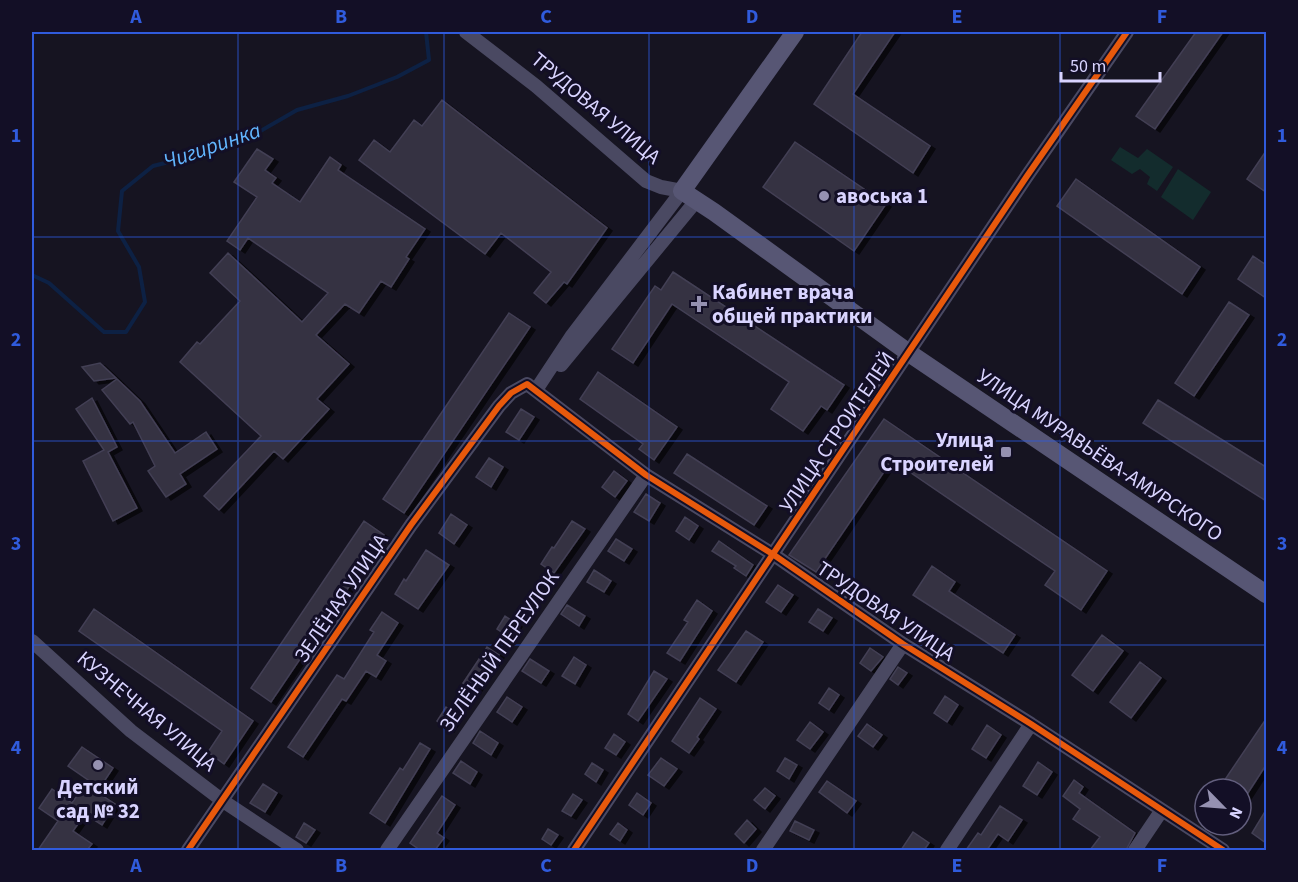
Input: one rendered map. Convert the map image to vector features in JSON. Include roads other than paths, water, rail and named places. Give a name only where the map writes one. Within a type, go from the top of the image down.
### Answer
[{"type":"street","name":"ТРУДОВАЯ УЛИЦА","points":[[466,32],[536,86],[646,181],[689,196],[909,353]]},
{"type":"street","points":[[536,390],[571,337],[689,196],[795,32]]},
{"type":"street","name":"УЛИЦА СТРОИТЕЛЕЙ","points":[[574,850],[1027,176],[1127,32]]},
{"type":"street","name":"УЛИЦА МУРАВЬЁВА-АМУРСКОГО","points":[[909,353],[1266,594]]},
{"type":"street","name":"ЗЕЛЁНАЯ УЛИЦА","points":[[188,850],[411,525],[499,406],[518,388],[527,384],[536,390]]},
{"type":"street","name":"ТРУДОВАЯ УЛИЦА","points":[[536,390],[646,475],[774,555],[903,644],[1031,724],[1223,850]]},
{"type":"street","name":"ЗЕЛЁНЫЙ ПЕРЕУЛОК","points":[[387,850],[646,475]]},
{"type":"street","name":"КУЗНЕЧНАЯ УЛИЦА","points":[[32,641],[131,731],[223,801],[297,850]]},
{"type":"street","points":[[763,850],[903,644]]},
{"type":"street","points":[[947,850],[1031,724]]},
{"type":"street","points":[[1135,850],[1162,810]]},
{"type":"waterway","name":"Чигиринка","points":[[32,275],[49,283],[104,332],[126,332],[145,302],[139,267],[118,231],[122,191],[153,166],[193,156],[250,137],[297,110],[348,96],[397,77],[429,60],[426,32]]},
{"type":"place","name":"авоська 1","points":[[824,196]]},
{"type":"place","name":"Кабинет врача общей практики","points":[[699,304]]},
{"type":"place","name":"Улица Строителей","points":[[1006,452]]},
{"type":"place","name":"Детский сад № 32","points":[[98,765]]}]
